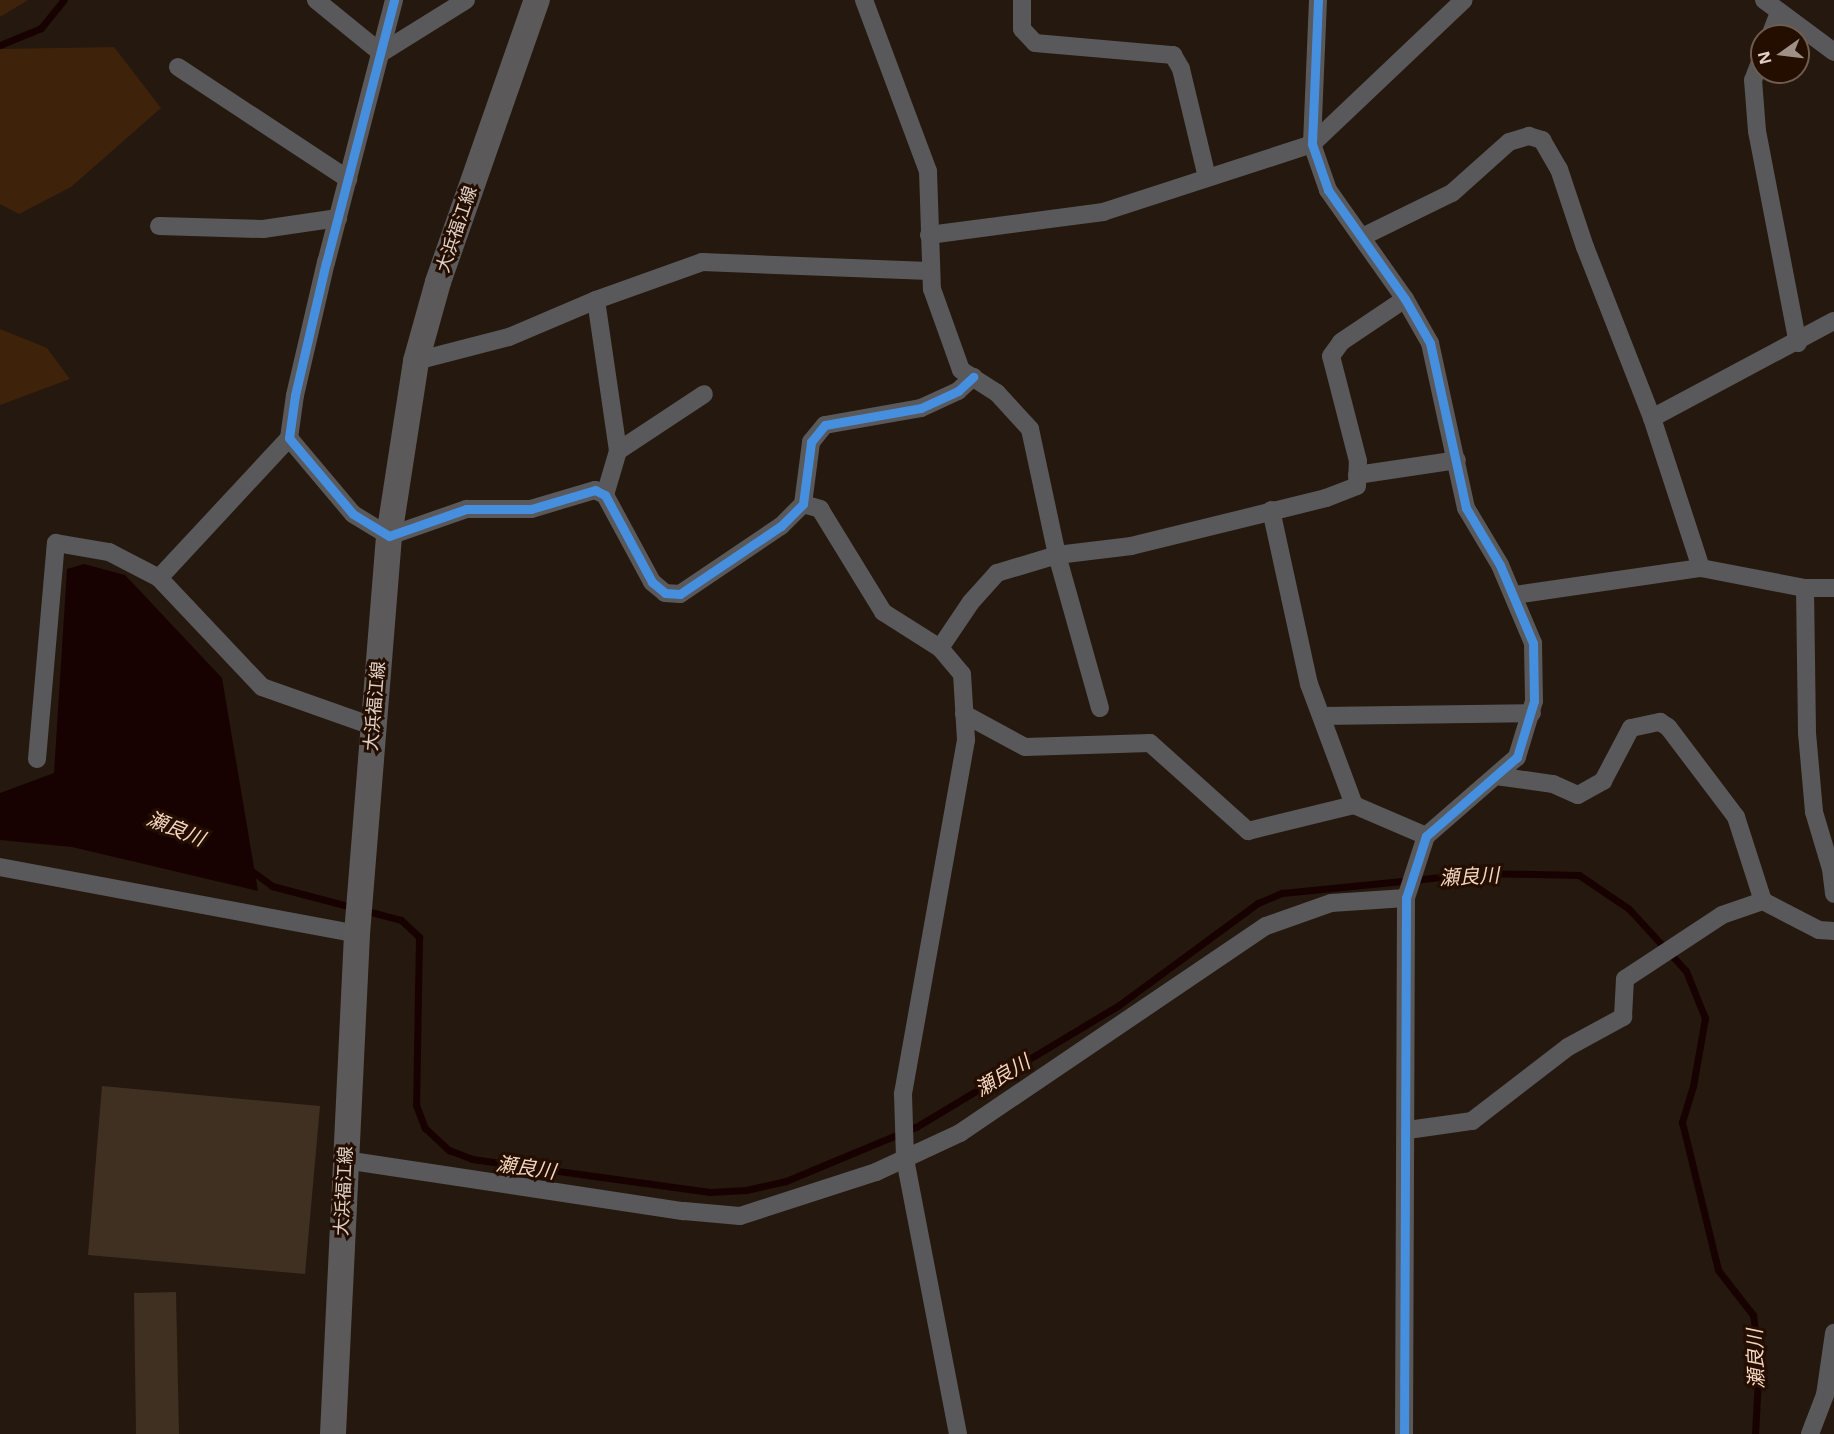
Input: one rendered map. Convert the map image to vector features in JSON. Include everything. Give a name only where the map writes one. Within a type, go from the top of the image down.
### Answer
[{"type":"main road","name":"大浜福江線","points":[[333,1434],[357,934],[389,536],[416,361],[438,282],[537,0]]},
{"type":"street","points":[[316,0],[381,53]]},
{"type":"street","points":[[159,578],[289,438],[295,396],[394,0]]},
{"type":"street","points":[[381,53],[466,0]]},
{"type":"street","points":[[864,0],[928,171],[929,271],[961,370],[997,393],[1030,429],[1057,555],[1100,708]]},
{"type":"street","points":[[1022,0],[1023,29],[1035,43],[1173,55],[1181,69],[1207,177]]},
{"type":"street","points":[[1318,0],[1312,144],[1328,190],[1405,298],[1430,343],[1466,508],[1515,595],[1533,643],[1532,713],[1516,757],[1426,836],[1406,898],[1408,1130],[1402,1352],[1404,1434]]},
{"type":"street","points":[[929,235],[1103,212],[1312,144],[1464,0]]},
{"type":"street","points":[[1764,0],[1834,52]]},
{"type":"street","points":[[1774,24],[1779,12]]},
{"type":"street","points":[[178,67],[348,179]]},
{"type":"street","points":[[1753,84],[1757,131],[1798,343]]},
{"type":"street","points":[[1362,237],[1452,193],[1509,142],[1529,136],[1542,141],[1559,169],[1585,247],[1653,418],[1701,568]]},
{"type":"street","points":[[159,226],[262,229],[338,218]]},
{"type":"street","points":[[416,361],[508,338],[596,300],[702,262],[929,271]]},
{"type":"street","points":[[940,648],[971,602],[997,573],[1057,555],[1131,546],[1344,492],[1357,486],[1358,461],[1331,356],[1349,336],[1405,298]]},
{"type":"street","points":[[596,300],[618,451],[605,495]]},
{"type":"street","points":[[1653,418],[1798,343],[1834,321]]},
{"type":"street","points":[[289,438],[353,514],[389,536],[466,508],[531,510],[595,490],[605,495],[652,582],[665,593],[680,594],[781,526],[803,504],[811,442],[825,425],[921,408],[958,390],[973,377]]},
{"type":"street","points":[[618,451],[704,394]]},
{"type":"street","points":[[1357,475],[1457,460]]},
{"type":"street","points":[[803,504],[820,509],[883,612],[940,648],[962,674],[966,740],[903,1094],[905,1158],[958,1434]]},
{"type":"street","points":[[1271,510],[1309,684],[1354,805]]},
{"type":"street","points":[[37,759],[56,543],[109,552],[159,578],[262,687],[372,726]]},
{"type":"street","points":[[1515,595],[1701,568],[1805,588],[1834,588]]},
{"type":"street","points":[[1805,588],[1807,733],[1814,812],[1831,869],[1834,894]]},
{"type":"street","points":[[1322,716],[1532,713]]},
{"type":"street","points":[[964,714],[1025,747],[1150,743],[1248,831],[1354,805],[1426,836]]},
{"type":"street","points":[[1496,776],[1553,784],[1578,795],[1603,781],[1631,728],[1660,722],[1668,727],[1736,817],[1762,901],[1819,930],[1834,931]]},
{"type":"street","points":[[0,867],[357,934]]},
{"type":"street","points":[[345,1160],[740,1216],[876,1172],[960,1132],[1266,926],[1331,903],[1406,898]]},
{"type":"street","points":[[1408,1130],[1472,1121],[1568,1047],[1623,1017],[1625,979],[1722,915],[1762,901]]},
{"type":"street","points":[[1810,1434],[1825,1395],[1834,1333]]},
{"type":"shaded area","points":[[0,0],[28,0],[0,17]]},
{"type":"shaded area","points":[[114,47],[161,108],[71,187],[19,214],[0,204],[0,49]]},
{"type":"shaded area","points":[[0,329],[47,348],[70,379],[0,405]]},
{"type":"water","points":[[84,564],[125,575],[222,678],[258,891],[72,847],[0,840],[0,793],[54,773],[67,569]]},
{"type":"building","points":[[102,1086],[320,1106],[305,1274],[88,1255]]},
{"type":"building","points":[[176,1292],[179,1434],[136,1434],[134,1293]]},
{"type":"waterway","points":[[0,45],[41,28],[64,0]]},
{"type":"waterway","name":"瀬良川","points":[[249,869],[272,886],[401,920],[419,937],[416,1105],[425,1128],[449,1150],[472,1159],[710,1192],[746,1190],[786,1181],[916,1127],[1119,1005],[1258,903],[1282,893],[1482,873],[1579,875],[1629,909],[1686,971],[1705,1018],[1693,1086],[1682,1122],[1718,1270],[1753,1315],[1759,1360],[1755,1434]]},
{"type":"cycle path","points":[[394,0],[326,262],[295,395],[289,438],[353,514],[389,536],[466,509],[531,509],[595,490],[605,495],[652,582],[665,593],[680,594],[781,526],[803,504],[811,442],[825,425],[921,408],[958,391],[973,377]]},
{"type":"cycle path","points":[[1318,0],[1312,144],[1328,190],[1405,299],[1430,343],[1466,508],[1500,565],[1533,643],[1534,701],[1517,757],[1426,836],[1406,898],[1404,1434]]}]
